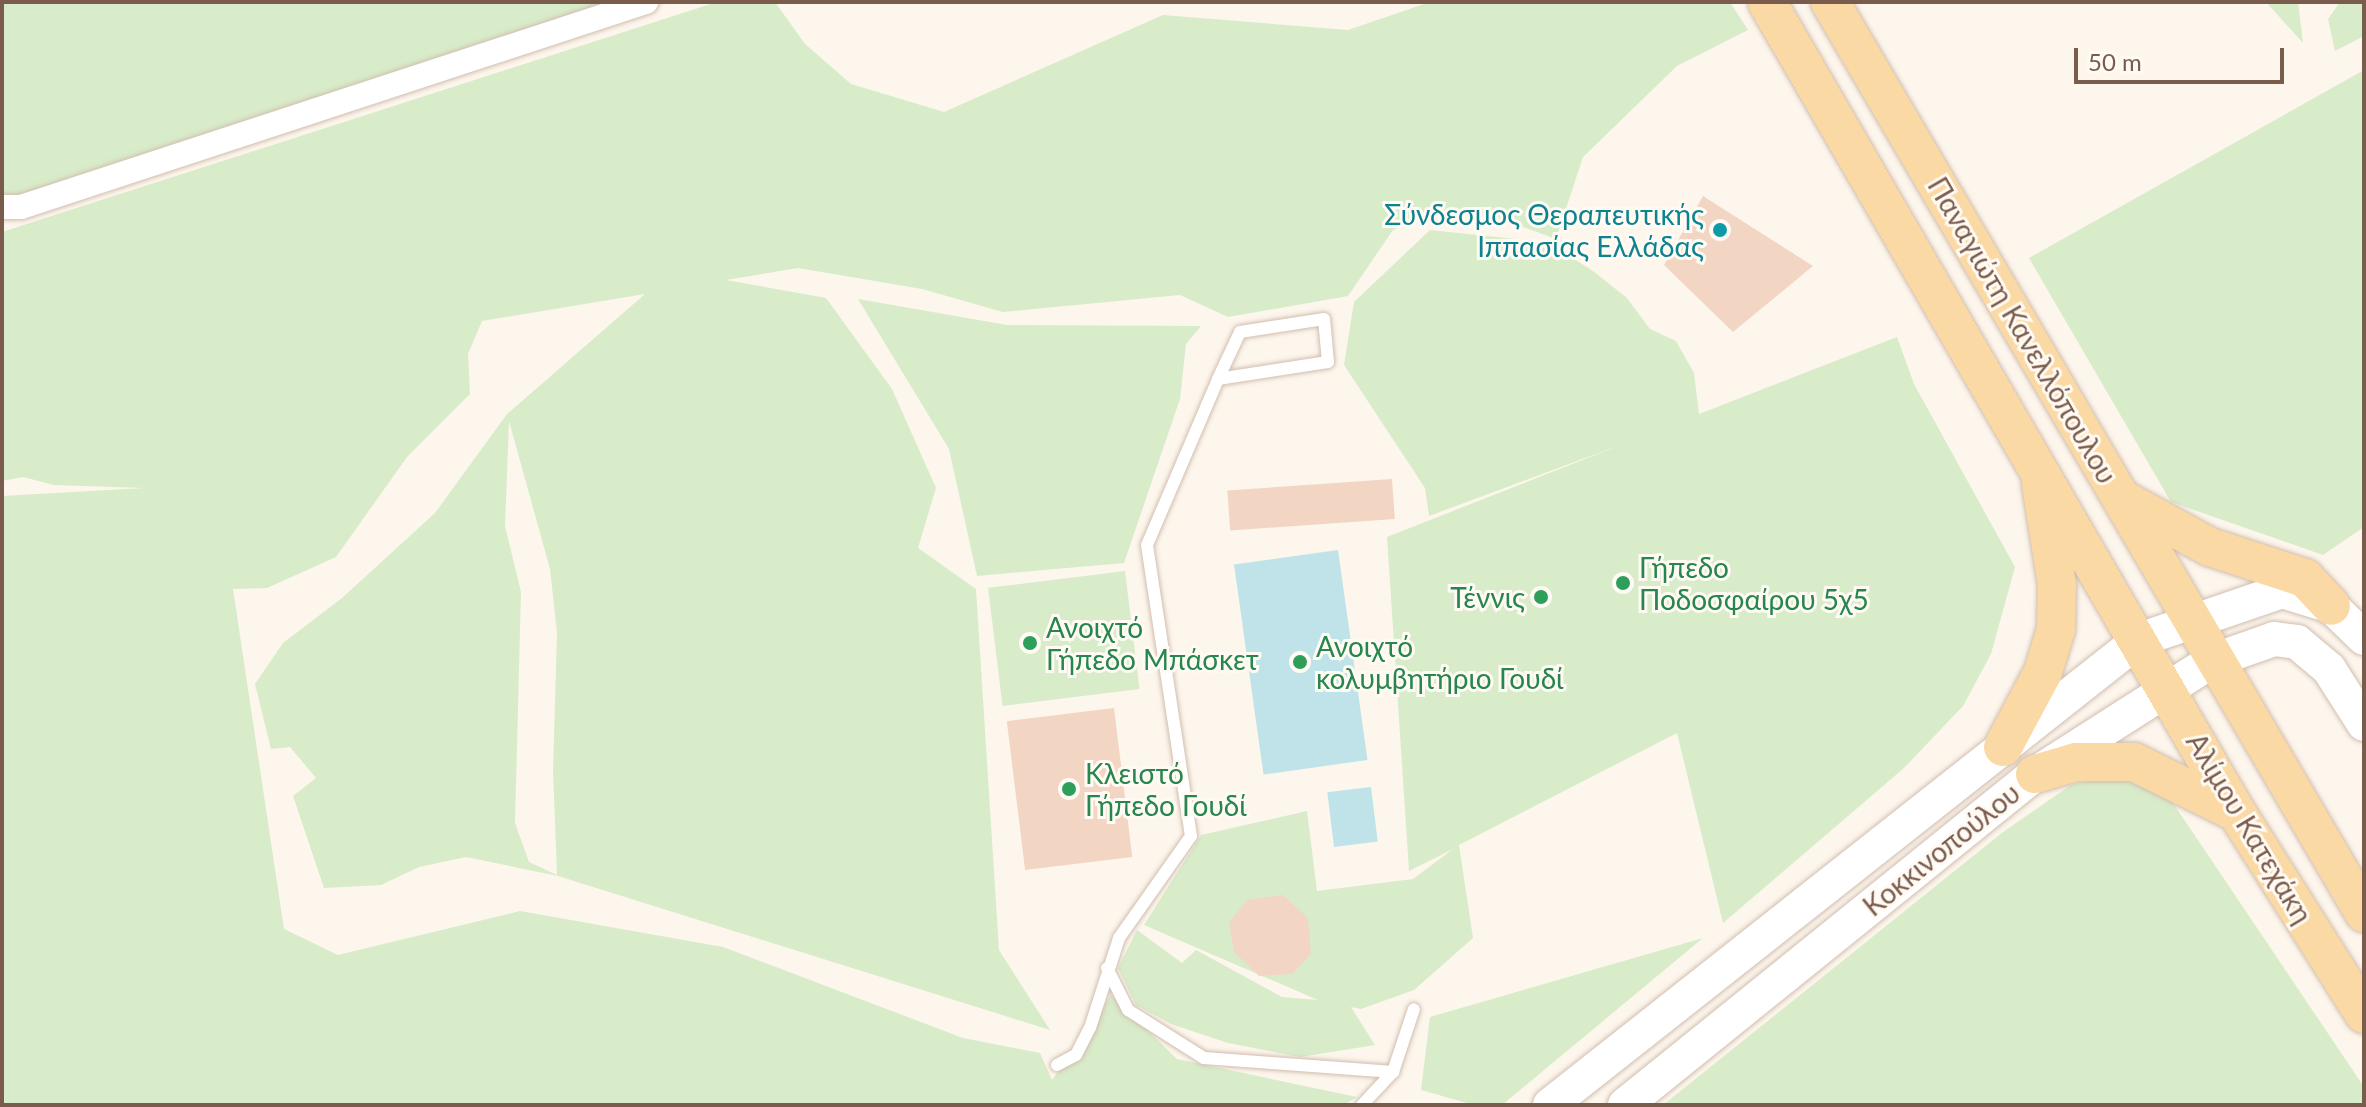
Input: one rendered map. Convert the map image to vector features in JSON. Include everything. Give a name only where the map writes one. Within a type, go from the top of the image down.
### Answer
[{"type":"main road","name":"Παναγιώτη Κανελλόπουλου","points":[[1767,2],[2038,461],[2139,640]]},
{"type":"main road","name":"Παναγιώτη Κανελλόπουλου","points":[[1830,2],[2122,499],[2212,661]]},
{"type":"main road","points":[[2003,747],[2043,672],[2056,629],[2057,585],[2038,461]]},
{"type":"main road","points":[[2122,499],[2210,547],[2305,578],[2364,638]]},
{"type":"main road","name":"Κοκκινοπούλου","points":[[1550,1105],[2139,640],[2268,592],[2298,593],[2331,606]]},
{"type":"main road","name":"Κοκκινοπούλου","points":[[1625,1105],[2035,774],[2212,661],[2274,639],[2297,642],[2329,669],[2364,724]]},
{"type":"main road","points":[[2139,640],[2212,661]]},
{"type":"main road","name":"Αλίμου Κατεχάκη","points":[[2139,640],[2237,813],[2364,1014]]},
{"type":"main road","name":"Αλίμου Κατεχάκη","points":[[2212,661],[2364,913]]},
{"type":"main road","points":[[2035,774],[2076,762],[2134,762],[2237,813]]},
{"type":"street","points":[[2,207],[21,207],[646,2]]},
{"type":"lane","points":[[1057,1065],[1076,1055],[1090,1028],[1119,938],[1191,836],[1147,545],[1218,379],[1240,332],[1324,319],[1328,362],[1218,379]]},
{"type":"lane","points":[[1107,968],[1128,1010],[1204,1058],[1393,1072]]},
{"type":"lane","points":[[1362,1105],[1393,1072],[1414,1009]]},
{"type":"green space","points":[[2,2],[613,2],[20,197],[2,198]]},
{"type":"green space","points":[[717,2],[775,2],[805,44],[851,84],[944,112],[1163,15],[1348,30],[1430,2],[1730,2],[1748,30],[1677,66],[1583,157],[1556,239],[1488,214],[1439,213],[1393,230],[1348,296],[1228,317],[1180,295],[1003,312],[922,289],[798,268],[726,280],[826,298],[892,389],[936,488],[918,548],[976,589],[999,950],[1050,1030],[558,876],[466,857],[419,867],[381,885],[324,888],[293,796],[316,778],[290,747],[271,749],[255,684],[283,643],[342,598],[435,513],[507,414],[645,294],[482,321],[468,354],[470,394],[407,457],[336,557],[267,588],[233,589],[284,929],[338,955],[520,911],[723,947],[963,1038],[1040,1053],[1052,1080],[1111,995],[1177,1059],[1357,1097],[1344,1105],[2,1105],[2,496],[144,488],[54,485],[23,477],[2,481],[2,232]],"holes":[[[509,421],[550,569],[557,633],[553,771],[557,875],[529,862],[515,823],[521,592],[505,526]]]},
{"type":"green space","points":[[2266,2],[2298,2],[2303,43]]},
{"type":"green space","points":[[2340,2],[2364,2],[2364,36],[2335,51],[2328,19]]},
{"type":"green space","points":[[2364,70],[2364,527],[2323,555],[2171,502],[2029,258]]},
{"type":"green space","points":[[1430,230],[1525,240],[1557,248],[1593,271],[1627,298],[1650,329],[1676,341],[1694,373],[1699,414],[1897,337],[1914,384],[2015,567],[1991,654],[1963,706],[1904,768],[1723,923],[1677,733],[1459,845],[1473,938],[1414,990],[1361,1009],[1351,1007],[1375,1045],[1300,1057],[1228,1043],[1171,1024],[1136,1005],[1118,968],[1137,930],[1182,963],[1196,950],[1282,997],[1318,1000],[1144,925],[1201,835],[1307,811],[1317,891],[1413,879],[1453,849],[1409,871],[1387,537],[1623,444],[1429,516],[1425,488],[1344,365],[1354,302]]},
{"type":"green space","points":[[858,299],[1007,325],[1201,326],[1186,344],[1180,399],[1124,563],[977,576],[949,449]]},
{"type":"green space","points":[[1125,571],[1140,689],[1003,706],[988,588]]},
{"type":"green space","points":[[2106,776],[2142,781],[2171,800],[2364,1087],[2364,1105],[1663,1105],[2003,832],[2071,785]]},
{"type":"green space","points":[[1703,938],[1502,1105],[1474,1105],[1421,1090],[1430,1017]]},
{"type":"water","name":"Ανοιχτό κολυμβητήριο Γουδί","points":[[1338,550],[1368,760],[1264,775],[1234,565]]},
{"type":"water","points":[[1371,787],[1378,842],[1334,847],[1327,792]]},
{"type":"building","name":"Σύνδεσμος Θεραπευτικής Ιππασίας Ελλάδας","points":[[1703,196],[1813,266],[1733,332],[1664,265]]},
{"type":"building","points":[[1392,479],[1395,519],[1230,530],[1227,491]]},
{"type":"building","name":"Κλειστό Γήπεδο Γουδί","points":[[1114,708],[1132,857],[1025,870],[1007,721]]},
{"type":"building","points":[[1283,895],[1308,918],[1311,954],[1292,974],[1259,976],[1234,952],[1229,923],[1247,900]]},
{"type":"place","name":"Σύνδεσμος Θεραπευτικής Ιππασίας Ελλάδας","points":[[1720,230]]},
{"type":"place","name":"Γήπεδο Ποδοσφαίρου 5χ5","points":[[1623,583]]},
{"type":"place","name":"Τέννις","points":[[1541,597]]},
{"type":"place","name":"Ανοιχτό Γήπεδο Μπάσκετ","points":[[1030,643]]},
{"type":"place","name":"Ανοιχτό κολυμβητήριο Γουδί","points":[[1300,662]]},
{"type":"place","name":"Κλειστό Γήπεδο Γουδί","points":[[1069,789]]}]
